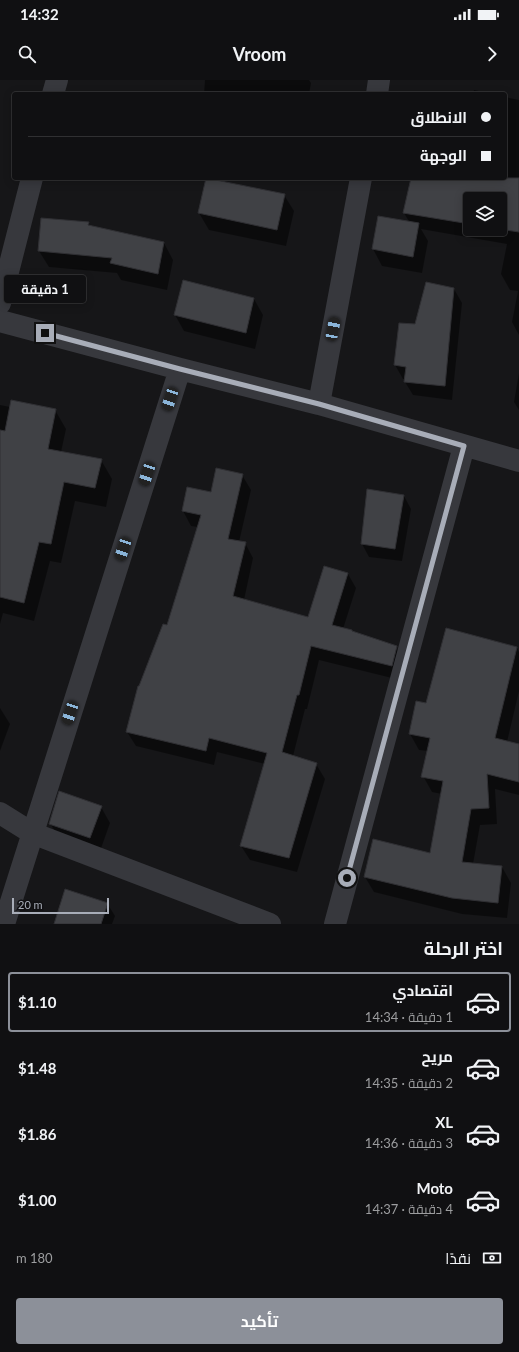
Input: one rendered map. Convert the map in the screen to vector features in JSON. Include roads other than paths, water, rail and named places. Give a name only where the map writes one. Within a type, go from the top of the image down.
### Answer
[{"type":"street","points":[[54,92],[57,80]]},
{"type":"street","points":[[377,92],[380,80]]},
{"type":"street","points":[[0,303],[31,180]]},
{"type":"street","points":[[319,404],[361,180]]},
{"type":"street","points":[[0,321],[319,404],[519,461]]},
{"type":"street","points":[[4,924],[180,369]]},
{"type":"street","points":[[335,924],[464,446]]},
{"type":"street","points":[[0,814],[32,832],[270,924]]}]
